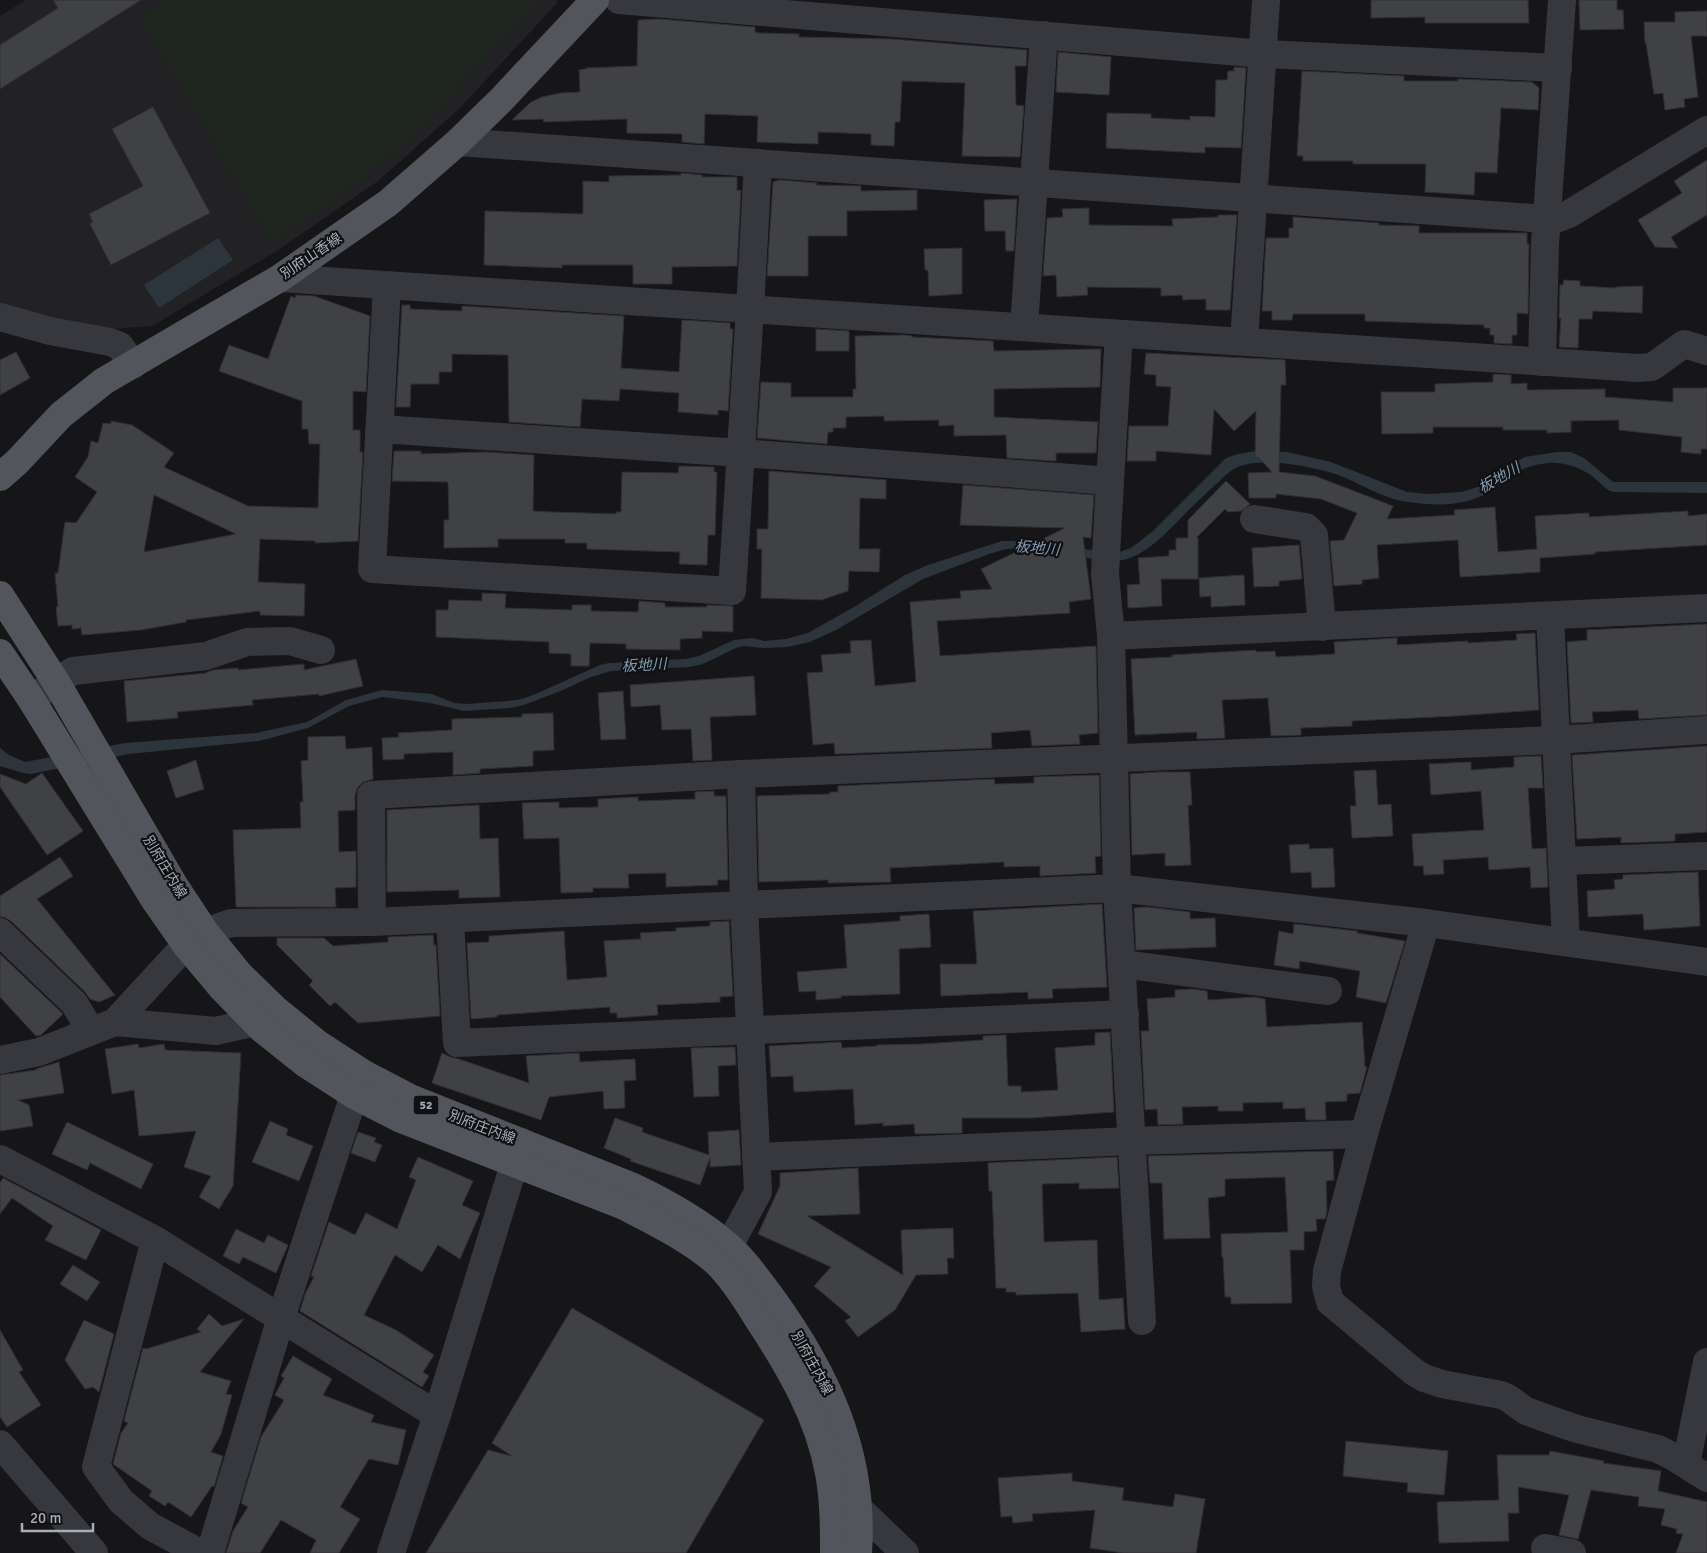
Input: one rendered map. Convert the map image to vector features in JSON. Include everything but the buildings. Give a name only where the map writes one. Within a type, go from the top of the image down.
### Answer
[{"type":"main road","name":"別府山香線","points":[[0,477],[68,409],[104,381],[280,278],[388,203],[458,142],[507,94],[594,0]]},
{"type":"main road","name":"別府庄内線","points":[[0,595],[56,682],[174,885],[196,939],[222,988],[255,1022],[306,1064],[359,1085],[410,1098],[656,1222],[688,1241],[716,1262],[744,1297],[769,1335],[790,1368],[807,1404],[820,1438],[829,1472],[834,1509],[834,1553]]},
{"type":"main road","name":"別府庄内線","points":[[0,653],[154,899],[196,939],[240,975],[275,1010],[318,1044],[359,1085]]},
{"type":"main road","name":"別府庄内線","points":[[518,1153],[630,1186],[665,1202],[729,1246],[760,1282],[817,1367],[843,1430],[853,1468],[858,1508],[858,1553]]},
{"type":"street","points":[[619,0],[1264,54],[1558,68]]},
{"type":"street","points":[[1244,342],[1266,0]]},
{"type":"street","points":[[1542,362],[1547,219],[1562,0]]},
{"type":"street","points":[[1024,327],[1044,36]]},
{"type":"street","points":[[458,142],[1556,219],[1569,214],[1707,130]]},
{"type":"street","points":[[387,285],[372,569],[732,591],[742,453],[758,163]]},
{"type":"street","points":[[280,278],[1647,368],[1652,367],[1684,344],[1707,351]]},
{"type":"street","points":[[0,318],[33,327],[110,342],[120,346],[133,365]]},
{"type":"street","points":[[1119,334],[1105,574],[1111,636],[1117,888],[1142,1321]]},
{"type":"street","points":[[380,429],[742,453],[1110,481]]},
{"type":"street","points":[[1254,519],[1306,527],[1314,536],[1322,626]]},
{"type":"street","points":[[1111,636],[1707,608]]},
{"type":"street","points":[[1550,616],[1566,942]]},
{"type":"street","points":[[31,700],[74,671],[206,656],[247,642],[290,641],[321,650]]},
{"type":"street","points":[[372,922],[371,795],[741,774],[1556,740],[1707,730]]},
{"type":"street","points":[[729,1246],[758,1192],[744,905],[741,774]]},
{"type":"street","points":[[1562,862],[1707,856]]},
{"type":"street","points":[[0,1060],[39,1052],[103,1026],[196,939],[231,923],[372,922],[450,919],[1117,888],[1426,923],[1707,962]]},
{"type":"street","points":[[450,919],[457,1043],[1125,1014]]},
{"type":"street","points":[[1426,923],[1364,1134],[1327,1270],[1327,1294],[1330,1302],[1335,1308],[1424,1378],[1442,1384],[1500,1395],[1508,1398],[1526,1411],[1577,1429],[1658,1449],[1697,1471],[1707,1362]]},
{"type":"street","points":[[0,932],[74,1003],[103,1026],[216,1031],[255,1022]]},
{"type":"street","points":[[1122,964],[1328,992]]},
{"type":"street","points":[[210,1553],[282,1318],[359,1085]]},
{"type":"street","points":[[756,1157],[1131,1141],[1364,1134]]},
{"type":"street","points":[[391,1553],[437,1415],[518,1153]]},
{"type":"street","points":[[0,1159],[155,1240],[437,1415]]},
{"type":"street","points":[[155,1240],[96,1467],[121,1501],[150,1526],[200,1553]]},
{"type":"street","points":[[0,1444],[94,1553]]},
{"type":"street","points":[[858,1508],[905,1553]]},
{"type":"street","points":[[1545,1548],[1572,1553]]},
{"type":"shaded area","points":[[26,0],[556,0],[558,2],[459,109],[378,181],[277,251],[152,326],[110,329],[0,311],[0,16]]},
{"type":"shaded area","points":[[166,0],[538,0],[463,83],[400,147],[347,191],[272,243],[140,17]]},
{"type":"water","points":[[218,238],[233,260],[159,308],[144,285]]},
{"type":"water","name":"板地川","points":[[1256,451],[1287,452],[1331,462],[1407,492],[1429,494],[1461,492],[1478,487],[1493,481],[1514,463],[1525,457],[1557,452],[1571,452],[1584,458],[1613,482],[1707,482],[1707,493],[1613,492],[1580,469],[1566,464],[1546,463],[1518,471],[1482,496],[1464,502],[1427,504],[1390,498],[1341,476],[1318,469],[1290,464],[1250,463],[1229,472],[1155,543],[1129,558],[1108,562],[1034,548],[1006,549],[923,579],[836,630],[810,642],[787,647],[763,648],[744,646],[703,664],[689,667],[611,671],[591,677],[524,705],[510,708],[464,711],[430,703],[382,697],[349,706],[308,728],[259,741],[129,754],[31,774],[0,766],[0,748],[9,755],[25,762],[125,743],[256,733],[307,722],[346,700],[382,690],[432,694],[454,703],[508,701],[522,699],[538,693],[600,665],[686,659],[699,656],[734,640],[753,638],[764,641],[786,639],[808,633],[905,575],[928,565],[1002,541],[1033,541],[1098,551],[1119,552],[1131,548],[1153,531],[1226,458]]}]
